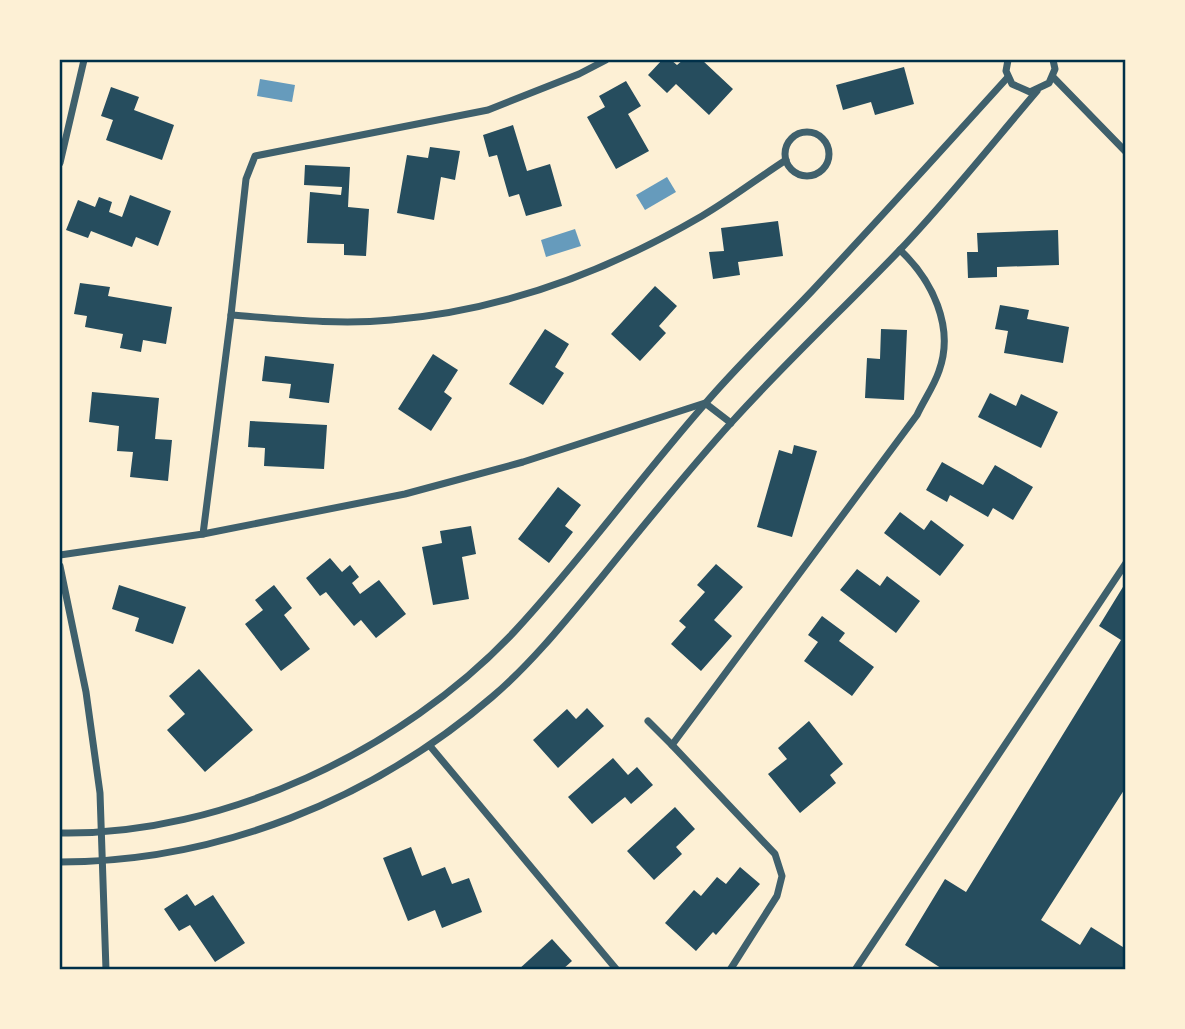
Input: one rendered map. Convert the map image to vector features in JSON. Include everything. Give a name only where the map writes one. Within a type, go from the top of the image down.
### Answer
[{"type":"street","points":[[60,163],[84,60]]},
{"type":"street","points":[[203,534],[246,179],[255,156],[488,110],[579,74],[606,60]]},
{"type":"street","points":[[60,833],[101,833],[182,819],[228,806],[324,772],[439,701],[512,634],[705,403],[1008,78],[1008,60]]},
{"type":"street","points":[[1053,60],[1054,73],[1125,152]]},
{"type":"street","points":[[60,862],[103,862],[241,835],[324,807],[382,777],[430,746],[494,696],[564,623],[731,423],[900,250],[1054,73],[1062,60]]},
{"type":"street","points":[[1008,78],[1023,91],[1037,91]]},
{"type":"street","points":[[231,315],[311,321],[390,320],[459,311],[548,289],[647,247],[704,215],[786,160],[790,141],[802,133],[818,135],[828,147],[828,162],[815,174],[800,175],[789,167],[786,160]]},
{"type":"street","points":[[672,745],[917,415],[940,370],[945,329],[936,303],[916,265],[900,250]]},
{"type":"street","points":[[705,403],[731,423]]},
{"type":"street","points":[[60,555],[203,534],[405,494],[523,462],[705,403]]},
{"type":"street","points":[[855,970],[1125,563]]},
{"type":"street","points":[[60,566],[86,692],[100,793],[106,970]]},
{"type":"street","points":[[648,721],[775,854],[782,876],[777,897],[730,970]]},
{"type":"street","points":[[430,746],[617,970]]},
{"type":"water","points":[[260,79],[295,85],[292,102],[257,96]]},
{"type":"water","points":[[667,177],[676,192],[645,210],[636,195]]},
{"type":"water","points":[[575,229],[581,246],[546,257],[541,240]]},
{"type":"building","points":[[662,60],[671,60],[677,65],[683,60],[702,60],[733,89],[709,115],[676,84],[667,93],[648,75]]},
{"type":"building","points":[[904,67],[914,104],[875,115],[871,102],[843,110],[836,85]]},
{"type":"building","points":[[626,81],[641,106],[628,114],[649,151],[616,169],[587,117],[605,107],[599,96]]},
{"type":"building","points":[[111,87],[139,97],[134,110],[174,125],[162,160],[106,140],[113,120],[101,116]]},
{"type":"building","points":[[513,125],[527,171],[550,164],[562,206],[526,216],[519,194],[509,197],[497,155],[489,157],[483,135]]},
{"type":"building","points":[[430,147],[460,151],[455,180],[441,177],[434,220],[397,213],[407,155],[428,158]]},
{"type":"building","points":[[305,165],[350,167],[348,207],[369,209],[366,256],[344,255],[344,244],[307,243],[310,192],[341,195],[342,187],[304,185]]},
{"type":"building","points":[[130,195],[171,211],[158,246],[136,237],[132,247],[91,231],[88,238],[66,230],[78,200],[95,207],[99,197],[112,202],[109,212],[122,217]]},
{"type":"building","points":[[778,221],[783,256],[738,262],[740,275],[713,279],[709,252],[724,251],[721,228]]},
{"type":"building","points":[[1058,230],[1059,265],[997,267],[997,277],[968,278],[967,252],[978,252],[977,233]]},
{"type":"building","points":[[80,283],[110,287],[108,296],[172,307],[166,344],[143,340],[141,352],[120,348],[123,334],[85,327],[87,316],[74,314]]},
{"type":"building","points":[[655,286],[677,306],[659,326],[666,333],[640,361],[611,334]]},
{"type":"building","points":[[1000,305],[1029,310],[1027,319],[1069,327],[1063,363],[1004,353],[1008,331],[995,329]]},
{"type":"building","points":[[545,329],[569,344],[555,367],[564,373],[543,405],[509,384]]},
{"type":"building","points":[[881,329],[907,330],[904,400],[865,398],[867,358],[880,359]]},
{"type":"building","points":[[433,354],[458,370],[444,392],[452,398],[431,431],[398,409]]},
{"type":"building","points":[[265,356],[334,364],[329,403],[289,398],[291,384],[262,381]]},
{"type":"building","points":[[92,392],[159,398],[155,439],[172,440],[168,481],[130,477],[133,452],[117,451],[119,426],[89,422]]},
{"type":"building","points":[[990,393],[1016,406],[1021,394],[1058,412],[1041,448],[978,417]]},
{"type":"building","points":[[250,421],[327,425],[324,469],[264,466],[265,448],[248,447]]},
{"type":"building","points":[[794,445],[817,451],[792,537],[757,527],[779,450],[792,454]]},
{"type":"building","points":[[942,462],[983,485],[995,465],[1033,487],[1013,520],[993,508],[988,517],[950,495],[947,502],[926,490]]},
{"type":"building","points":[[558,487],[581,505],[565,526],[573,532],[549,563],[518,539]]},
{"type":"building","points":[[900,512],[924,530],[931,520],[964,545],[940,576],[884,533]]},
{"type":"building","points":[[471,526],[476,554],[462,557],[469,599],[433,605],[422,547],[442,543],[440,531]]},
{"type":"building","points":[[330,558],[342,572],[350,565],[359,577],[352,583],[360,594],[379,580],[406,614],[376,638],[361,620],[354,626],[326,592],[320,596],[306,578]]},
{"type":"building","points":[[716,564],[743,587],[714,620],[732,636],[701,671],[671,644],[686,627],[679,621],[705,592],[697,585]]},
{"type":"building","points":[[857,569],[880,586],[887,576],[920,601],[896,633],[840,590]]},
{"type":"building","points":[[1126,582],[1126,787],[1041,920],[1080,945],[1091,927],[1126,949],[1126,970],[944,970],[905,945],[945,879],[966,892],[1121,640],[1099,626]]},
{"type":"building","points":[[119,585],[186,607],[173,644],[135,631],[139,618],[112,609]]},
{"type":"building","points":[[274,585],[292,608],[284,615],[310,649],[281,671],[245,624],[263,610],[255,600]]},
{"type":"building","points":[[822,616],[845,633],[839,641],[874,667],[852,696],[804,661],[818,642],[808,635]]},
{"type":"building","points":[[199,669],[253,730],[205,772],[167,730],[185,714],[169,696]]},
{"type":"building","points":[[587,708],[604,726],[558,768],[533,740],[567,709],[576,719]]},
{"type":"building","points":[[809,721],[843,764],[830,775],[836,783],[800,813],[768,774],[787,759],[778,748]]},
{"type":"building","points":[[613,758],[628,775],[637,767],[653,785],[631,804],[625,797],[592,824],[568,797]]},
{"type":"building","points":[[675,807],[695,829],[676,847],[682,854],[654,880],[627,851]]},
{"type":"building","points":[[411,847],[422,876],[445,867],[452,884],[469,878],[482,912],[442,928],[435,910],[408,921],[383,858]]},
{"type":"building","points":[[740,867],[760,884],[716,935],[713,932],[696,951],[665,923],[694,890],[701,896],[717,877],[726,884]]},
{"type":"building","points":[[187,894],[195,906],[213,895],[245,943],[215,962],[190,925],[179,931],[164,909]]},
{"type":"building","points":[[552,939],[572,961],[562,970],[518,970]]}]
